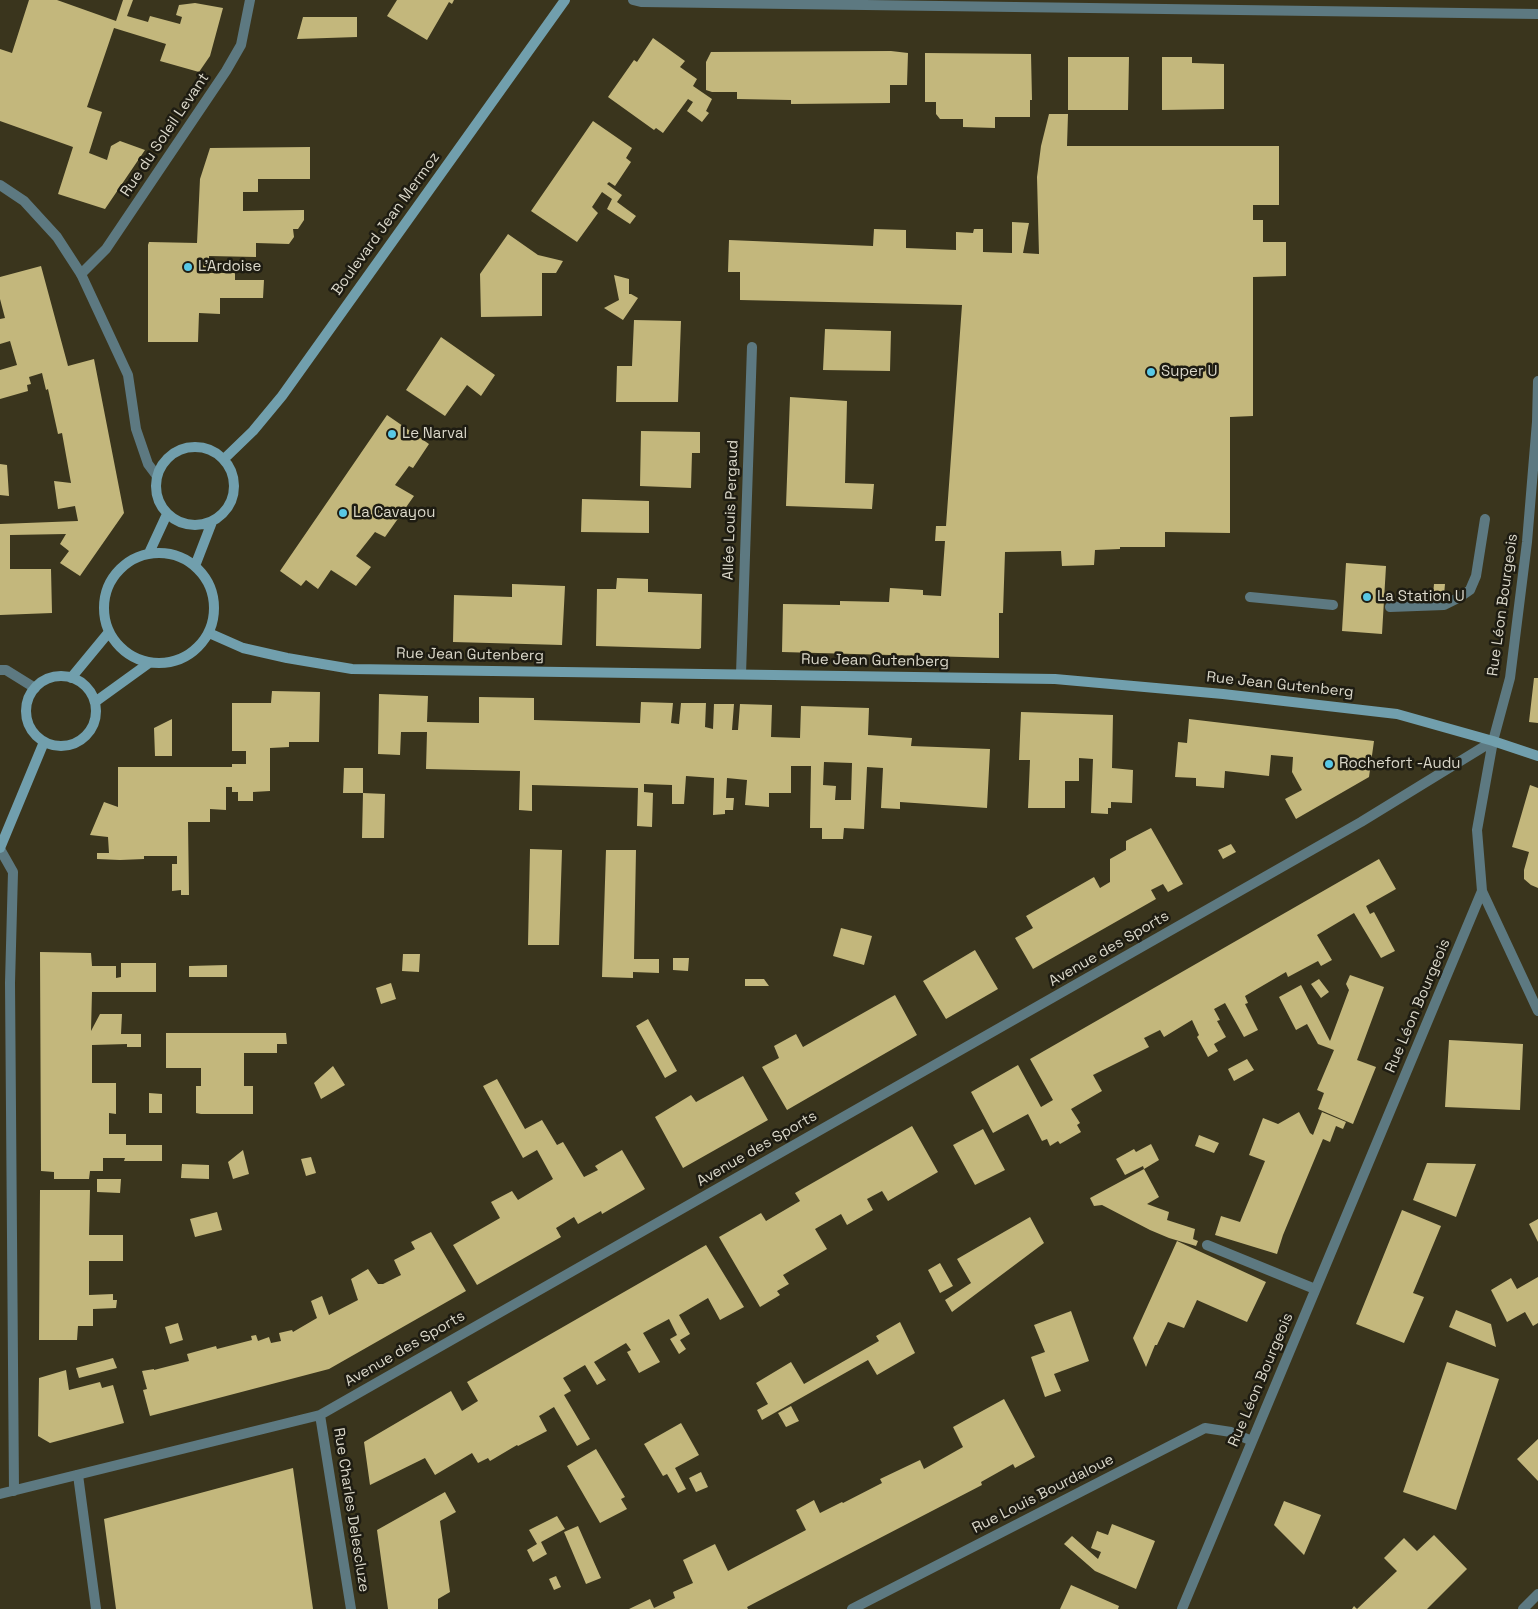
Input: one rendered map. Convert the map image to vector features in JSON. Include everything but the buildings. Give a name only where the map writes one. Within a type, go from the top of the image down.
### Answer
[{"type":"main road","name":"Boulevard Jean Mermoz","points":[[224,459],[253,431],[282,396],[565,0]]},
{"type":"main road","points":[[191,447],[203,448],[214,452],[224,459],[231,469],[234,481],[234,494],[230,505],[222,515],[212,522],[188,525],[177,522],[167,514],[157,497],[157,476],[162,465],[170,456],[180,450],[191,447]]},
{"type":"main road","points":[[149,553],[167,514]]},
{"type":"main road","points":[[195,566],[212,522]]},
{"type":"main road","points":[[149,553],[166,553],[182,557],[195,566],[207,580],[214,597],[214,615],[209,633],[198,648],[184,658],[167,663],[149,663],[132,657],[118,646],[109,632],[104,616],[104,599],[110,583],[119,569],[133,559],[149,553]]},
{"type":"main road","points":[[71,678],[109,632]]},
{"type":"main road","name":"Rue Jean Gutenberg","points":[[209,633],[243,648],[352,669],[1055,679],[1223,694],[1397,714],[1493,741],[1538,756]]},
{"type":"main road","points":[[95,702],[149,663]]},
{"type":"main road","points":[[51,677],[71,678],[81,682],[90,691],[95,702],[94,720],[86,736],[70,745],[61,746],[44,742],[35,735],[29,726],[26,706],[29,696],[42,681],[51,677]]},
{"type":"main road","points":[[0,849],[44,742]]},
{"type":"street","name":"Rue du Soleil Levant","points":[[81,274],[106,249],[226,71],[241,45],[250,0]]},
{"type":"street","points":[[633,0],[641,2],[1538,14]]},
{"type":"street","points":[[0,185],[24,201],[57,237],[81,274],[128,375],[136,429],[148,464],[157,476]]},
{"type":"street","name":"Allée Louis Pergaud","points":[[741,674],[752,347]]},
{"type":"street","name":"Rue Léon Bourgeois","points":[[1182,1609],[1482,891],[1477,830],[1493,741],[1510,678],[1528,542],[1538,422],[1538,381]]},
{"type":"street","points":[[1390,607],[1444,605],[1470,590],[1476,576],[1485,519]]},
{"type":"street","points":[[1250,596],[1333,605]]},
{"type":"street","points":[[0,670],[6,670],[35,688]]},
{"type":"street","name":"Avenue des Sports","points":[[0,1494],[320,1415],[1368,818],[1493,741]]},
{"type":"street","points":[[0,849],[12,872],[10,983],[14,1491]]},
{"type":"street","points":[[1482,891],[1538,1011]]},
{"type":"street","points":[[1207,1245],[1316,1289]]},
{"type":"street","name":"Rue Charles Delescluze","points":[[320,1415],[351,1609]]},
{"type":"street","name":"Rue Louis Bourdaloue","points":[[852,1609],[1205,1428],[1231,1432],[1252,1441]]},
{"type":"street","points":[[78,1475],[96,1609]]},
{"type":"street","points":[[1523,1609],[1538,1594]]},
{"type":"place","name":"L'Ardoise","points":[[188,267]]},
{"type":"place","name":"Super U","points":[[1151,372]]},
{"type":"place","name":"Le Narval","points":[[392,434]]},
{"type":"place","name":"La Cavayou","points":[[343,513]]},
{"type":"place","name":"La Station U","points":[[1367,597]]},
{"type":"place","name":"Rochefort -Audu","points":[[1329,764]]}]
